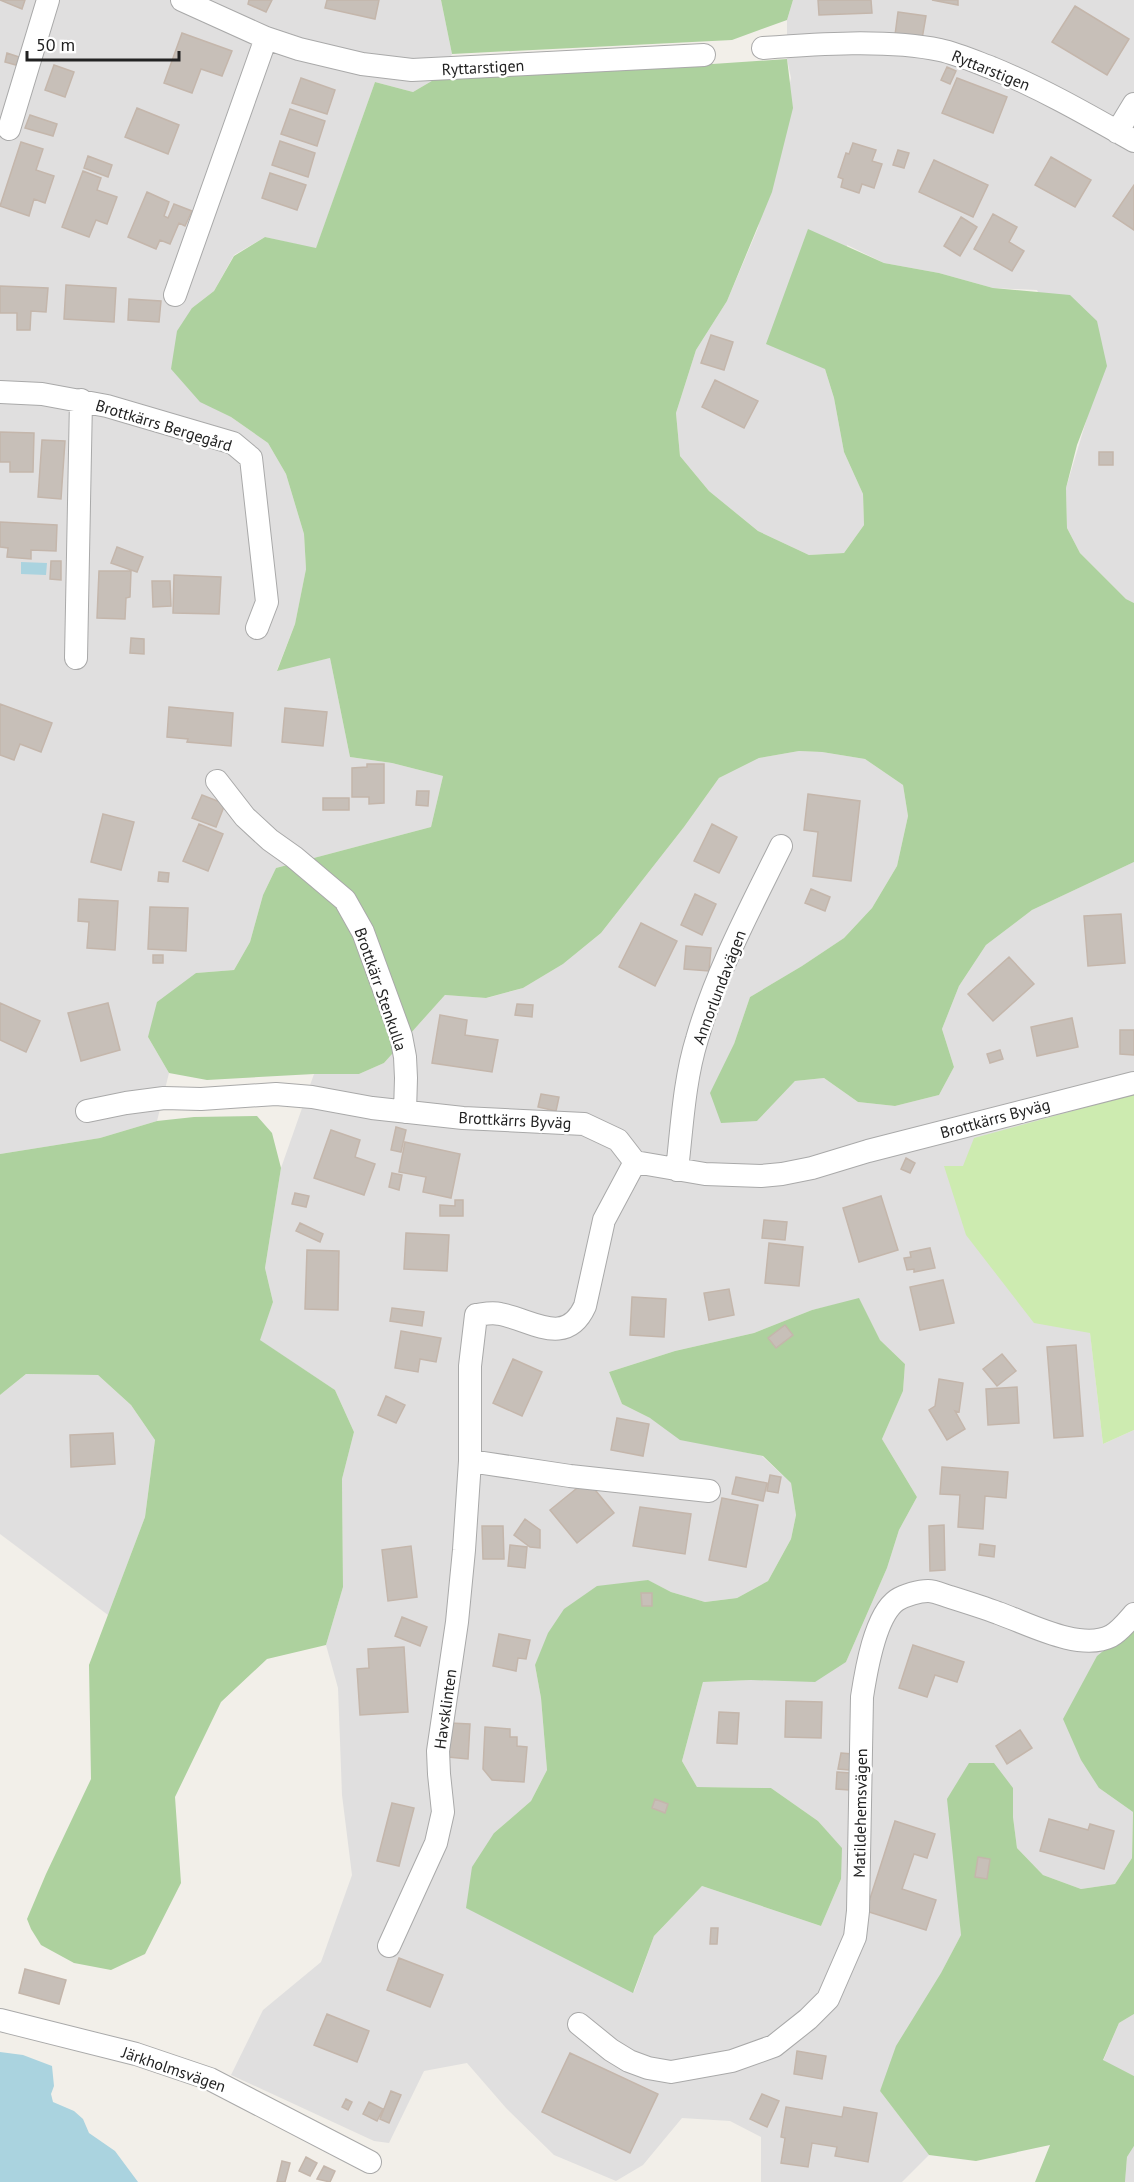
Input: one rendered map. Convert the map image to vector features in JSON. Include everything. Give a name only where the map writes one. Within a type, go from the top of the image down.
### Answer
[{"type":"street","points":[[9,129],[48,0]]},
{"type":"street","name":"Ryttarstigen","points":[[182,0],[266,38],[327,56],[412,70],[704,55]]},
{"type":"street","points":[[175,295],[266,38]]},
{"type":"street","name":"Ryttarstigen","points":[[762,48],[865,45],[940,50],[1004,73],[1055,97],[1126,137]]},
{"type":"street","points":[[1126,137],[1134,104]]},
{"type":"street","name":"Brottkärrs Bergegård","points":[[0,392],[42,394],[81,400],[233,443],[251,458],[267,602],[257,628]]},
{"type":"street","name":"Brottkärrs Bergegård","points":[[76,658],[81,400]]},
{"type":"street","name":"Brottkärr Stenkulla","points":[[217,782],[245,817],[345,900],[355,916],[401,1036],[405,1058],[405,1112]]},
{"type":"street","name":"Annorlundavägen","points":[[677,1170],[688,1078],[696,1041],[723,968],[781,846]]},
{"type":"street","name":"Brottkärrs Byväg","points":[[87,1111],[126,1102],[164,1098],[201,1099],[276,1094],[312,1097],[405,1112],[509,1122],[584,1124],[618,1140],[635,1162],[705,1174],[761,1176],[812,1168],[868,1151],[1134,1083]]},
{"type":"street","name":"Havsklinten","points":[[388,1946],[436,1844],[443,1812],[438,1751],[458,1622],[470,1461],[470,1366],[476,1315],[499,1313],[540,1327],[560,1330],[580,1318],[585,1306],[604,1220],[635,1162]]},
{"type":"street","points":[[470,1461],[570,1476],[709,1491]]},
{"type":"street","name":"Matildehemsvägen","points":[[579,2024],[611,2050],[629,2061],[648,2068],[672,2072],[732,2061],[774,2046],[808,2019],[828,1999],[855,1937],[858,1911],[862,1696],[867,1667],[880,1626],[887,1611],[897,1600],[928,1591],[998,1613],[1056,1635],[1078,1640],[1097,1640],[1111,1636],[1134,1614]]},
{"type":"street","name":"Järkholmsvägen","points":[[0,2020],[136,2054],[210,2079],[370,2162]]},
{"type":"shaded area","points":[[0,0],[441,0],[452,54],[442,75],[413,92],[375,82],[316,249],[265,237],[234,255],[214,291],[192,308],[200,401],[231,417],[268,443],[286,474],[304,534],[306,569],[295,624],[277,670],[330,658],[350,757],[392,763],[443,776],[431,827],[276,868],[263,895],[250,942],[234,970],[196,973],[148,1037],[169,1073],[157,1121],[100,1138],[0,1154]]},
{"type":"shaded area","points":[[793,0],[1134,0],[1134,603],[1126,599],[1080,553],[1067,528],[1066,488],[1090,408],[1037,290],[993,288],[939,273],[884,263],[847,245],[825,369],[834,398],[844,452],[863,494],[864,525],[844,553],[809,555],[758,531],[709,491],[680,456],[676,413],[696,350],[727,301],[758,228],[791,78],[787,59],[787,20]]},
{"type":"shaded area","points":[[799,751],[865,759],[903,785],[908,816],[897,866],[872,908],[844,938],[750,997],[734,1044],[757,1121],[795,1081],[824,1078],[858,1102],[895,1106],[939,1095],[954,1067],[942,1029],[959,986],[986,945],[1032,910],[1134,862],[1134,1094],[963,1167],[945,1166],[1034,1322],[1090,1332],[1103,1444],[1134,1430],[1134,1630],[1099,1788],[1133,1812],[1132,1858],[1115,1884],[1081,1889],[1043,1875],[1017,1848],[1013,1817],[1013,1788],[954,1849],[961,1935],[880,2091],[929,2155],[902,2182],[761,2182],[761,2137],[730,2121],[682,2118],[643,2165],[616,2181],[554,2155],[506,2108],[467,2063],[424,2071],[389,2143],[374,2141],[231,2075],[263,2010],[321,1962],[352,1875],[342,1795],[338,1688],[326,1645],[343,1587],[342,1479],[354,1432],[335,1390],[259,1340],[273,1302],[265,1268],[281,1168],[314,1074],[359,1074],[384,1063],[445,995],[487,998],[523,988],[563,964],[601,933],[684,827],[719,778],[759,758]],"holes":[[[859,1299],[880,1340],[905,1364],[903,1391],[882,1439],[917,1497],[899,1530],[887,1568],[846,1662],[751,1680],[703,1682],[682,1761],[697,1787],[771,1788],[818,1821],[841,1848],[841,1879],[821,1926],[702,1886],[654,1936],[634,1992],[494,1833],[531,1801],[547,1770],[541,1698],[535,1665],[647,1580],[671,1592],[705,1602],[737,1598],[768,1581],[791,1539],[796,1515],[791,1483],[762,1456],[725,1448],[650,1418],[622,1404],[609,1372],[675,1351],[754,1333],[812,1310]]]},
{"type":"shaded area","points":[[26,1374],[98,1375],[131,1405],[155,1440],[145,1517],[108,1615],[0,1534],[0,1395]]},
{"type":"shaded area","points":[[1134,2014],[1134,2076],[1103,2061],[1119,2023]]},
{"type":"shaded area","points":[[1134,2146],[1134,2182],[1125,2182],[1127,2157]]},
{"type":"green space","points":[[441,0],[793,0],[787,20],[732,40],[452,54]]},
{"type":"green space","points":[[787,59],[793,108],[772,192],[727,301],[696,350],[676,413],[680,456],[709,491],[758,531],[809,555],[844,553],[864,525],[863,494],[844,452],[834,398],[825,369],[766,344],[808,229],[884,263],[939,273],[993,288],[1070,295],[1097,321],[1107,366],[1077,445],[1066,488],[1067,528],[1080,553],[1126,599],[1134,603],[1134,862],[1032,910],[986,945],[959,986],[942,1029],[954,1067],[939,1095],[895,1106],[858,1102],[824,1078],[795,1081],[757,1121],[721,1123],[710,1093],[734,1044],[750,997],[844,938],[872,908],[897,866],[908,816],[903,785],[865,759],[822,752],[799,751],[759,758],[719,778],[684,827],[601,933],[563,964],[523,988],[486,998],[445,995],[384,1063],[359,1074],[207,1080],[169,1073],[148,1037],[157,1002],[196,973],[234,970],[250,942],[263,895],[276,868],[431,827],[443,776],[392,763],[350,757],[330,658],[277,671],[295,624],[306,569],[304,534],[286,474],[268,443],[231,417],[200,402],[171,369],[177,331],[192,308],[214,291],[234,256],[265,237],[316,248],[375,82],[413,92],[442,75],[683,66]]},
{"type":"green space","points":[[1134,1094],[1134,1430],[1103,1444],[1090,1333],[1034,1323],[966,1235],[944,1166],[963,1166],[974,1138]]},
{"type":"green space","points":[[257,1116],[272,1133],[281,1168],[265,1268],[273,1302],[260,1340],[335,1390],[354,1432],[342,1479],[343,1587],[326,1645],[267,1659],[221,1702],[175,1797],[181,1883],[145,1954],[111,1970],[74,1963],[41,1945],[27,1919],[91,1779],[89,1665],[145,1517],[155,1440],[131,1405],[98,1375],[26,1374],[0,1395],[0,1154],[100,1138],[157,1121],[194,1117]]},
{"type":"green space","points":[[859,1298],[880,1340],[905,1364],[903,1391],[882,1439],[917,1497],[899,1530],[887,1568],[846,1662],[815,1682],[751,1680],[703,1682],[682,1761],[697,1787],[771,1788],[818,1821],[842,1848],[841,1879],[821,1926],[702,1886],[654,1936],[633,1993],[466,1908],[472,1867],[494,1833],[531,1801],[547,1770],[541,1698],[535,1665],[548,1633],[564,1609],[597,1586],[648,1580],[671,1592],[705,1602],[737,1598],[768,1581],[791,1539],[796,1515],[791,1483],[763,1456],[680,1440],[650,1418],[622,1404],[609,1372],[675,1351],[754,1333],[812,1310]]},
{"type":"green space","points":[[1134,1630],[1134,2014],[1119,2023],[1103,2060],[1134,2076],[1134,2146],[1127,2157],[1125,2182],[1035,2182],[1050,2145],[976,2161],[929,2155],[880,2091],[896,2046],[941,1973],[961,1935],[947,1799],[969,1763],[994,1763],[1013,1788],[1013,1817],[1017,1848],[1043,1875],[1081,1889],[1115,1884],[1132,1858],[1133,1812],[1099,1788],[1081,1760],[1063,1719],[1097,1656],[1128,1631]]},
{"type":"water","points":[[21,562],[47,563],[46,575],[21,574]]},
{"type":"water","points":[[0,2052],[23,2055],[52,2066],[53,2102],[74,2111],[83,2119],[89,2133],[115,2151],[138,2182],[0,2182]]},
{"type":"building","points":[[0,0],[25,0],[22,9]]},
{"type":"building","points":[[249,0],[272,0],[266,12],[248,4]]},
{"type":"building","points":[[327,0],[379,0],[375,19],[325,8]]},
{"type":"building","points":[[818,0],[871,0],[872,13],[819,15]]},
{"type":"building","points":[[932,0],[958,0],[958,5]]},
{"type":"building","points":[[1075,6],[1129,39],[1107,75],[1052,42]]},
{"type":"building","points":[[898,12],[926,16],[922,39],[895,35]]},
{"type":"building","points":[[182,33],[232,51],[222,76],[201,69],[192,93],[164,83]]},
{"type":"building","points":[[7,53],[19,57],[16,65],[5,62]]},
{"type":"building","points":[[54,65],[74,72],[65,97],[45,90]]},
{"type":"building","points":[[947,67],[956,71],[950,84],[941,80]]},
{"type":"building","points":[[301,78],[335,90],[327,114],[292,103]]},
{"type":"building","points":[[957,78],[1007,97],[993,133],[942,113]]},
{"type":"building","points":[[137,108],[179,125],[168,154],[125,137]]},
{"type":"building","points":[[290,109],[325,121],[317,146],[281,134]]},
{"type":"building","points":[[30,115],[57,124],[53,136],[25,128]]},
{"type":"building","points":[[280,141],[315,153],[308,177],[272,165]]},
{"type":"building","points":[[21,142],[43,149],[36,170],[54,176],[45,203],[34,199],[29,216],[0,206]]},
{"type":"building","points":[[853,143],[876,150],[872,161],[882,164],[874,188],[862,184],[859,193],[841,187],[843,179],[838,177],[846,153],[849,154]]},
{"type":"building","points":[[898,150],[909,153],[904,168],[893,165]]},
{"type":"building","points":[[88,156],[112,165],[108,177],[84,168]]},
{"type":"building","points":[[1051,157],[1091,180],[1075,207],[1035,185]]},
{"type":"building","points":[[934,160],[988,185],[973,217],[919,192]]},
{"type":"building","points":[[83,171],[101,178],[97,190],[117,197],[107,224],[96,220],[89,237],[62,227]]},
{"type":"building","points":[[270,173],[306,185],[297,210],[262,198]]},
{"type":"building","points":[[1134,185],[1134,230],[1113,216]]},
{"type":"building","points":[[147,192],[169,202],[164,216],[168,218],[174,204],[192,211],[185,226],[179,223],[170,244],[160,240],[156,249],[128,237]]},
{"type":"building","points":[[993,214],[1017,227],[1009,242],[1024,251],[1012,271],[974,249]]},
{"type":"building","points":[[961,217],[977,227],[960,256],[944,246]]},
{"type":"building","points":[[66,285],[116,288],[114,322],[64,319]]},
{"type":"building","points":[[0,286],[48,288],[46,312],[31,311],[30,330],[17,330],[17,313],[0,313]]},
{"type":"building","points":[[129,299],[161,301],[159,322],[128,320]]},
{"type":"building","points":[[711,335],[733,342],[724,370],[701,363]]},
{"type":"building","points":[[715,380],[758,401],[744,428],[702,407]]},
{"type":"building","points":[[0,432],[34,433],[33,472],[10,472],[10,462],[0,462]]},
{"type":"building","points":[[42,440],[65,441],[61,499],[38,497]]},
{"type":"building","points":[[1099,452],[1113,452],[1113,465],[1099,465]]},
{"type":"building","points":[[0,522],[57,525],[56,551],[31,550],[31,559],[7,557],[8,548],[0,547]]},
{"type":"building","points":[[117,547],[143,557],[137,572],[111,563]]},
{"type":"building","points":[[51,561],[61,561],[61,580],[50,579]]},
{"type":"building","points":[[99,571],[131,571],[130,597],[126,598],[125,619],[97,618]]},
{"type":"building","points":[[174,575],[221,577],[219,614],[173,613]]},
{"type":"building","points":[[152,581],[170,581],[171,606],[153,607]]},
{"type":"building","points":[[131,638],[144,639],[144,654],[130,653]]},
{"type":"building","points":[[0,704],[52,723],[41,752],[20,744],[14,760],[0,755]]},
{"type":"building","points":[[169,707],[233,713],[231,746],[187,742],[188,739],[167,737]]},
{"type":"building","points":[[285,708],[327,712],[323,746],[282,742]]},
{"type":"building","points":[[367,764],[384,764],[384,803],[369,804],[369,797],[352,797],[352,768],[367,767]]},
{"type":"building","points":[[417,791],[429,791],[428,806],[416,805]]},
{"type":"building","points":[[808,794],[860,801],[851,881],[813,876],[818,832],[804,830]]},
{"type":"building","points":[[202,795],[225,804],[216,827],[192,818]]},
{"type":"building","points":[[323,798],[349,798],[349,810],[323,810]]},
{"type":"building","points":[[103,814],[134,822],[121,870],[91,862]]},
{"type":"building","points":[[199,824],[223,834],[208,871],[183,861]]},
{"type":"building","points":[[712,824],[737,837],[719,873],[694,861]]},
{"type":"building","points":[[159,872],[169,873],[168,882],[158,881]]},
{"type":"building","points":[[811,889],[830,897],[825,911],[805,903]]},
{"type":"building","points":[[695,894],[716,904],[702,935],[681,925]]},
{"type":"building","points":[[79,899],[118,901],[115,950],[87,948],[89,922],[78,921]]},
{"type":"building","points":[[150,907],[188,908],[186,951],[148,949]]},
{"type":"building","points":[[1121,914],[1125,963],[1088,966],[1084,916]]},
{"type":"building","points":[[641,923],[677,941],[655,986],[619,967]]},
{"type":"building","points":[[686,946],[711,948],[709,971],[684,969]]},
{"type":"building","points":[[153,955],[163,955],[163,963],[153,963]]},
{"type":"building","points":[[1009,957],[1034,984],[993,1021],[968,994]]},
{"type":"building","points":[[0,1003],[40,1021],[26,1052],[0,1040]]},
{"type":"building","points":[[108,1003],[120,1050],[81,1061],[68,1013]]},
{"type":"building","points":[[517,1004],[533,1005],[532,1017],[515,1015]]},
{"type":"building","points":[[440,1015],[467,1020],[465,1035],[498,1040],[492,1072],[432,1063]]},
{"type":"building","points":[[1072,1018],[1078,1047],[1037,1056],[1031,1027]]},
{"type":"building","points":[[1120,1030],[1134,1030],[1134,1055],[1120,1054]]},
{"type":"building","points":[[1000,1050],[1003,1059],[990,1063],[987,1054]]},
{"type":"building","points":[[541,1094],[559,1097],[556,1111],[538,1107]]},
{"type":"building","points":[[396,1127],[406,1130],[401,1152],[391,1150]]},
{"type":"building","points":[[331,1130],[360,1140],[355,1157],[375,1164],[364,1195],[314,1178]]},
{"type":"building","points":[[405,1142],[460,1154],[451,1198],[423,1192],[426,1177],[399,1172]]},
{"type":"building","points":[[906,1158],[915,1163],[910,1173],[901,1169]]},
{"type":"building","points":[[392,1173],[402,1175],[399,1190],[389,1187]]},
{"type":"building","points":[[295,1193],[309,1196],[306,1207],[292,1204]]},
{"type":"building","points":[[881,1196],[898,1250],[859,1262],[843,1208]]},
{"type":"building","points":[[455,1200],[463,1200],[463,1216],[440,1216],[440,1205],[455,1206]]},
{"type":"building","points":[[764,1220],[787,1222],[785,1240],[762,1238]]},
{"type":"building","points":[[300,1223],[323,1234],[320,1242],[296,1231]]},
{"type":"building","points":[[406,1233],[449,1235],[447,1271],[404,1269]]},
{"type":"building","points":[[769,1243],[803,1247],[799,1286],[765,1283]]},
{"type":"building","points":[[930,1248],[935,1268],[914,1272],[914,1269],[907,1270],[904,1258],[911,1257],[910,1252]]},
{"type":"building","points":[[307,1250],[339,1251],[338,1310],[305,1309]]},
{"type":"building","points":[[943,1280],[954,1323],[920,1330],[910,1287]]},
{"type":"building","points":[[729,1289],[734,1315],[709,1320],[704,1293]]},
{"type":"building","points":[[632,1297],[666,1299],[664,1337],[630,1335]]},
{"type":"building","points":[[392,1308],[424,1312],[422,1326],[390,1321]]},
{"type":"building","points":[[785,1325],[793,1335],[776,1348],[768,1338]]},
{"type":"building","points":[[401,1331],[441,1338],[436,1362],[420,1359],[418,1372],[395,1368]]},
{"type":"building","points":[[1076,1345],[1083,1436],[1054,1438],[1047,1347]]},
{"type":"building","points":[[1002,1354],[1016,1371],[997,1386],[983,1369]]},
{"type":"building","points":[[513,1359],[542,1372],[522,1416],[493,1403]]},
{"type":"building","points":[[939,1379],[963,1383],[959,1412],[955,1411],[965,1429],[947,1440],[929,1410],[935,1406]]},
{"type":"building","points":[[1017,1387],[1019,1423],[988,1425],[986,1389]]},
{"type":"building","points":[[386,1396],[405,1405],[396,1423],[378,1415]]},
{"type":"building","points":[[617,1418],[649,1424],[643,1456],[611,1450]]},
{"type":"building","points":[[113,1433],[115,1464],[71,1467],[70,1435]]},
{"type":"building","points":[[942,1467],[1008,1472],[1006,1498],[985,1496],[983,1529],[958,1527],[960,1495],[940,1494]]},
{"type":"building","points":[[770,1475],[781,1477],[778,1493],[767,1491]]},
{"type":"building","points":[[736,1477],[767,1483],[763,1501],[732,1494]]},
{"type":"building","points":[[587,1480],[614,1513],[577,1543],[550,1510]]},
{"type":"building","points":[[722,1498],[758,1505],[746,1567],[709,1560]]},
{"type":"building","points":[[640,1507],[691,1514],[685,1554],[633,1546]]},
{"type":"building","points":[[525,1519],[540,1530],[540,1548],[530,1547],[514,1535]]},
{"type":"building","points":[[944,1525],[945,1570],[930,1571],[929,1526]]},
{"type":"building","points":[[482,1526],[503,1526],[504,1559],[483,1559]]},
{"type":"building","points":[[980,1544],[995,1546],[994,1557],[979,1555]]},
{"type":"building","points":[[510,1545],[527,1547],[525,1568],[508,1566]]},
{"type":"building","points":[[411,1546],[417,1597],[388,1601],[382,1550]]},
{"type":"building","points":[[641,1593],[652,1593],[652,1606],[642,1606]]},
{"type":"building","points":[[402,1617],[427,1627],[420,1646],[395,1636]]},
{"type":"building","points":[[499,1634],[530,1640],[526,1659],[518,1658],[516,1671],[493,1666]]},
{"type":"building","points":[[913,1645],[964,1662],[957,1682],[935,1675],[927,1697],[899,1688]]},
{"type":"building","points":[[404,1647],[408,1712],[360,1715],[357,1669],[369,1668],[368,1649]]},
{"type":"building","points":[[786,1701],[822,1702],[821,1738],[785,1737]]},
{"type":"building","points":[[719,1712],[739,1713],[737,1744],[717,1743]]},
{"type":"building","points":[[450,1723],[470,1724],[468,1759],[448,1757]]},
{"type":"building","points":[[485,1727],[510,1729],[510,1737],[517,1737],[517,1746],[527,1747],[524,1782],[492,1780],[483,1769]]},
{"type":"building","points":[[1020,1730],[1032,1748],[1007,1764],[996,1746]]},
{"type":"building","points":[[841,1753],[852,1754],[849,1770],[838,1769]]},
{"type":"building","points":[[837,1772],[850,1773],[849,1790],[836,1789]]},
{"type":"building","points":[[655,1799],[668,1804],[665,1813],[652,1808]]},
{"type":"building","points":[[392,1803],[414,1808],[399,1866],[377,1861]]},
{"type":"building","points":[[1049,1819],[1088,1830],[1090,1824],[1114,1831],[1104,1869],[1040,1851]]},
{"type":"building","points":[[895,1821],[935,1834],[927,1858],[914,1854],[902,1889],[936,1900],[926,1930],[866,1911]]},
{"type":"building","points":[[978,1857],[990,1859],[987,1879],[975,1877]]},
{"type":"building","points":[[711,1928],[718,1928],[717,1944],[710,1944]]},
{"type":"building","points":[[399,1958],[443,1975],[430,2007],[387,1990]]},
{"type":"building","points":[[25,1969],[66,1980],[59,2004],[19,1993]]},
{"type":"building","points":[[327,2014],[369,2031],[357,2062],[314,2045]]},
{"type":"building","points":[[797,2051],[826,2056],[822,2079],[794,2074]]},
{"type":"building","points":[[570,2053],[658,2094],[630,2153],[542,2112]]},
{"type":"building","points":[[391,2091],[401,2095],[389,2123],[380,2119]]},
{"type":"building","points":[[762,2094],[779,2101],[767,2127],[750,2119]]},
{"type":"building","points":[[346,2099],[352,2102],[348,2110],[342,2107]]},
{"type":"building","points":[[369,2102],[383,2109],[377,2121],[363,2114]]},
{"type":"building","points":[[786,2107],[842,2117],[844,2107],[877,2113],[868,2162],[835,2156],[837,2147],[812,2143],[808,2167],[781,2163],[785,2138],[781,2137]]},
{"type":"building","points":[[306,2157],[317,2163],[310,2176],[299,2171]]},
{"type":"building","points":[[282,2161],[290,2163],[285,2182],[277,2182]]},
{"type":"building","points":[[324,2166],[335,2171],[330,2182],[317,2179]]}]
